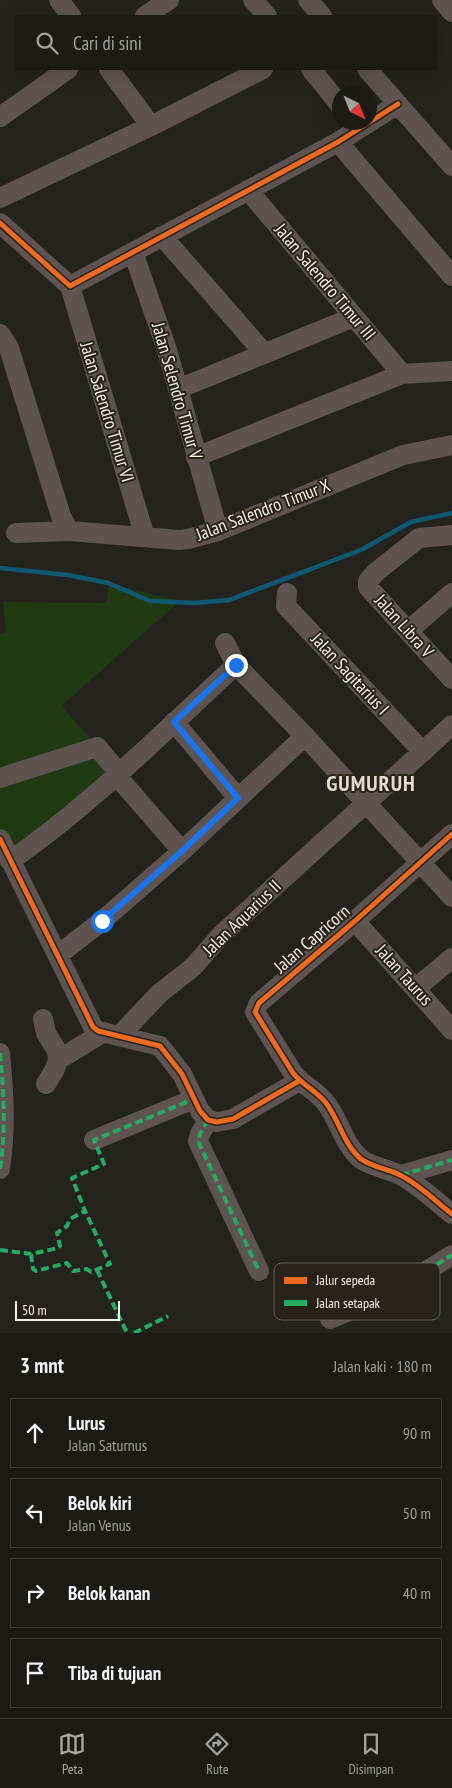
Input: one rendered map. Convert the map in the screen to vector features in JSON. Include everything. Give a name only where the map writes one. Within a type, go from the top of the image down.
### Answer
[{"type":"street","points":[[59,0],[70,15]]},
{"type":"street","points":[[146,15],[169,0]]},
{"type":"street","points":[[253,0],[266,15]]},
{"type":"street","points":[[308,0],[321,15]]},
{"type":"street","points":[[442,0],[452,12]]},
{"type":"street","points":[[0,117],[67,70]]},
{"type":"street","points":[[110,70],[151,126]]},
{"type":"street","points":[[0,198],[151,126],[260,70]]},
{"type":"street","points":[[312,70],[332,95]]},
{"type":"street","points":[[368,70],[452,166]]},
{"type":"street","points":[[377,115],[398,104]]},
{"type":"street","points":[[0,222],[70,286],[338,142],[352,130]]},
{"type":"street","points":[[338,142],[452,276]]},
{"type":"street","name":"Jalan Salendro Timur III","points":[[248,190],[402,374]]},
{"type":"street","points":[[162,236],[264,354]]},
{"type":"street","name":"Jalan Selendro Timur V","points":[[133,252],[167,350],[218,531]]},
{"type":"street","name":"Jalan Salendro Timur VI","points":[[70,286],[145,537]]},
{"type":"street","points":[[178,389],[354,317]]},
{"type":"street","points":[[0,334],[7,343],[12,356],[61,516],[69,531]]},
{"type":"street","points":[[196,457],[402,374],[452,371]]},
{"type":"street","name":"Jalan Salendro Timur X","points":[[16,533],[69,531],[188,539],[218,531],[403,455],[452,444]]},
{"type":"street","name":"Jalan Libra V","points":[[451,677],[368,587],[368,581],[376,572],[419,538],[452,535]]},
{"type":"street","name":"Jalan Sagitarius I","points":[[287,593],[286,606],[423,752]]},
{"type":"street","points":[[408,631],[452,593]]},
{"type":"street","points":[[225,643],[236,665],[305,736],[452,897]]},
{"type":"street","points":[[10,861],[28,849],[118,774],[236,665]]},
{"type":"street","points":[[174,722],[238,798]]},
{"type":"street","name":"Jalan Aquarius II","points":[[58,1060],[112,1033],[193,967],[221,935],[452,725]]},
{"type":"street","points":[[58,955],[102,921],[182,851],[305,736]]},
{"type":"street","points":[[0,778],[97,747],[182,851]]},
{"type":"street","name":"Jalan Capricorn","points":[[299,1081],[256,1015],[255,1008],[258,1003],[355,921],[452,834]]},
{"type":"street","points":[[0,839],[89,1022],[98,1030],[160,1046],[182,1074],[200,1111],[208,1120],[217,1122],[233,1119],[299,1081],[314,1090],[327,1104],[351,1147],[361,1159],[400,1175],[448,1208]]},
{"type":"street","name":"Jalan Taurus","points":[[355,921],[452,1030]]},
{"type":"street","points":[[416,988],[452,958]]},
{"type":"street","points":[[43,1019],[46,1033],[57,1051],[58,1060],[46,1084]]},
{"type":"street","points":[[0,1053],[5,1107],[4,1139],[0,1169]]},
{"type":"street","points":[[94,1140],[194,1099]]},
{"type":"street","points":[[208,1120],[198,1140],[259,1271]]},
{"type":"street","points":[[400,1175],[452,1160]]},
{"type":"street","points":[[439,1263],[452,1255]]},
{"type":"green space","points":[[109,584],[180,601],[61,706],[119,770],[0,866],[0,634],[6,632],[3,602],[106,603]]},
{"type":"waterway","points":[[0,568],[68,575],[108,583],[150,601],[194,603],[229,600],[361,550],[411,522],[452,513]]},
{"type":"marked path","points":[[0,1053],[4,1111],[0,1169]]},
{"type":"marked path","points":[[31,1254],[33,1269],[36,1271],[67,1263],[73,1271],[87,1269],[91,1272],[110,1264],[72,1178],[104,1164],[94,1140],[194,1099]]},
{"type":"marked path","points":[[208,1120],[198,1141],[259,1271]]},
{"type":"marked path","points":[[401,1175],[452,1160]]},
{"type":"marked path","points":[[0,1250],[31,1254],[58,1248],[60,1246],[57,1233],[67,1226],[70,1219],[85,1211]]},
{"type":"marked path","points":[[439,1263],[452,1255]]},
{"type":"marked path","points":[[97,1270],[127,1333]]},
{"type":"marked path","points":[[134,1333],[168,1316]]},
{"type":"cycle path","points":[[0,223],[70,286],[338,142],[398,104]]},
{"type":"cycle path","points":[[452,834],[355,921],[259,1003],[255,1012],[293,1073],[326,1103],[355,1153],[365,1162],[407,1179],[452,1214]]},
{"type":"cycle path","points":[[0,839],[93,1027],[98,1031],[160,1046],[182,1074],[200,1111],[208,1120],[217,1122],[233,1119],[299,1081]]},
{"type":"district","name":"GUMURUH","points":[[371,783]]},
{"type":"route","points":[[102,921],[182,851],[238,798],[174,722],[236,665]]}]
